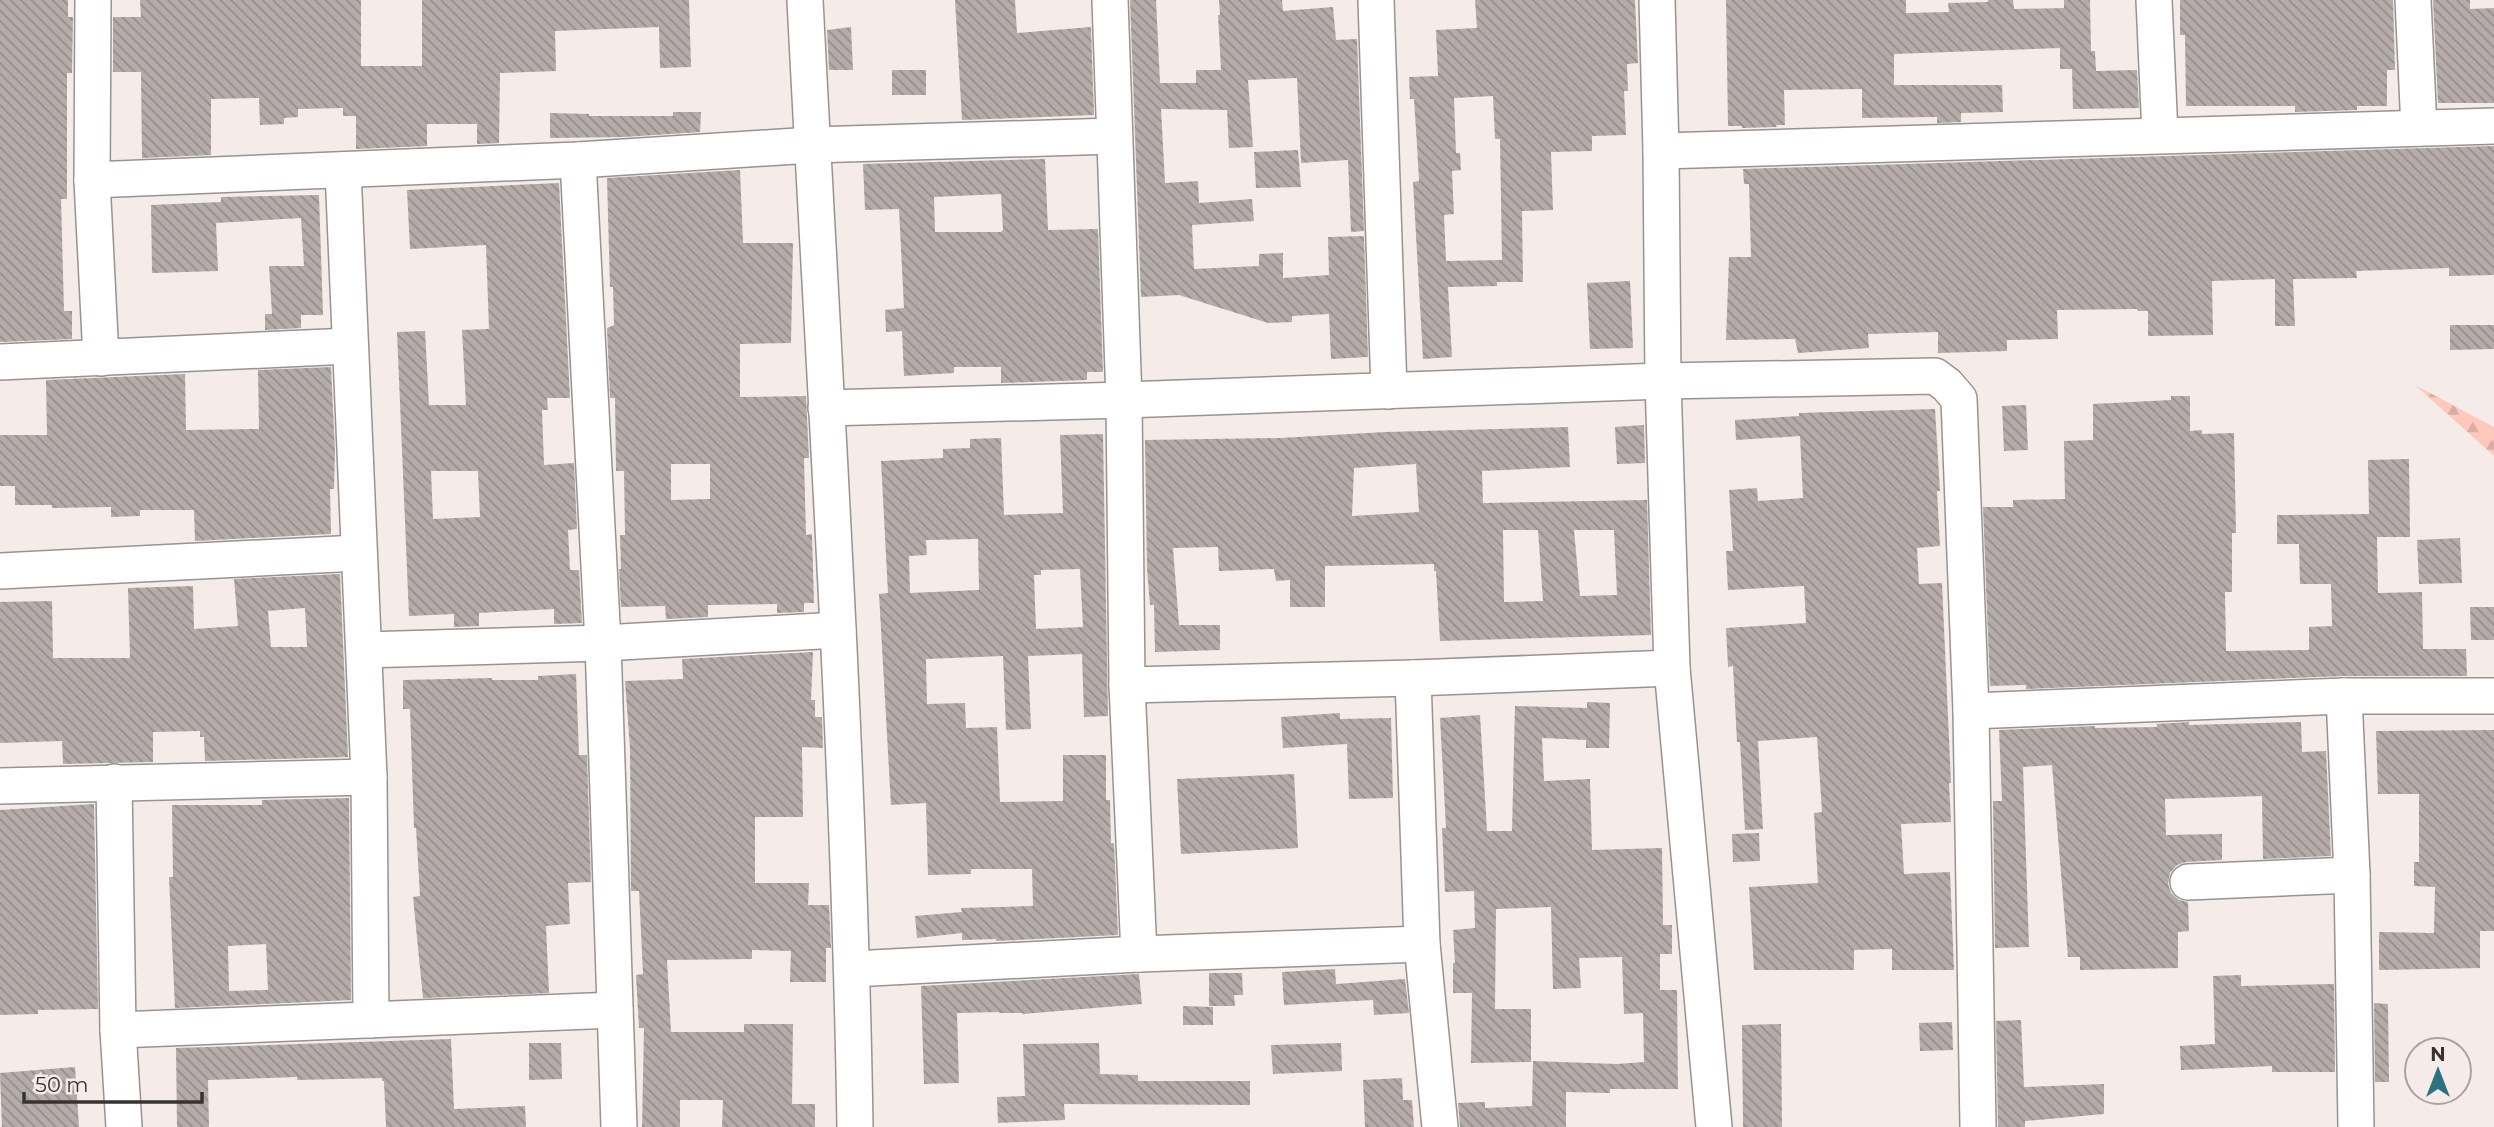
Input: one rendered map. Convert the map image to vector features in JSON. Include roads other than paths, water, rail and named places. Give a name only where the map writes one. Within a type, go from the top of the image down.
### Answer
[{"type":"street","points":[[93,0],[92,180],[101,358]]},
{"type":"street","points":[[805,0],[838,630],[853,969],[855,1127]]},
{"type":"street","points":[[1110,0],[1124,400],[1127,685],[1139,954]]},
{"type":"street","points":[[1376,0],[1389,391]]},
{"type":"street","points":[[1657,0],[1663,382],[1672,668],[1714,1127]]},
{"type":"street","points":[[2154,0],[2160,135]]},
{"type":"street","points":[[2413,0],[2419,128]]},
{"type":"street","points":[[1661,151],[2494,126]]},
{"type":"street","points":[[92,180],[578,160],[813,145],[1114,136]]},
{"type":"street","points":[[578,160],[603,643],[619,1127]]},
{"type":"street","points":[[343,170],[369,778],[371,1020]]},
{"type":"street","points":[[0,362],[350,346]]},
{"type":"street","points":[[826,408],[1935,376],[1959,399],[1971,711],[1978,1127]]},
{"type":"street","points":[[0,570],[358,553]]},
{"type":"street","points":[[364,650],[603,643],[838,630]]},
{"type":"street","points":[[1127,685],[1672,668]]},
{"type":"street","points":[[1413,678],[1422,944],[1440,1127]]},
{"type":"street","points":[[1971,711],[2344,696],[2494,696]]},
{"type":"street","points":[[2344,696],[2352,875],[2356,1127]]},
{"type":"street","points":[[0,786],[369,778]]},
{"type":"street","points":[[114,782],[118,1030],[124,1127]]},
{"type":"street","points":[[2188,882],[2352,875]]},
{"type":"street","points":[[853,969],[1139,954],[1422,944]]},
{"type":"street","points":[[118,1030],[615,1010]]}]
